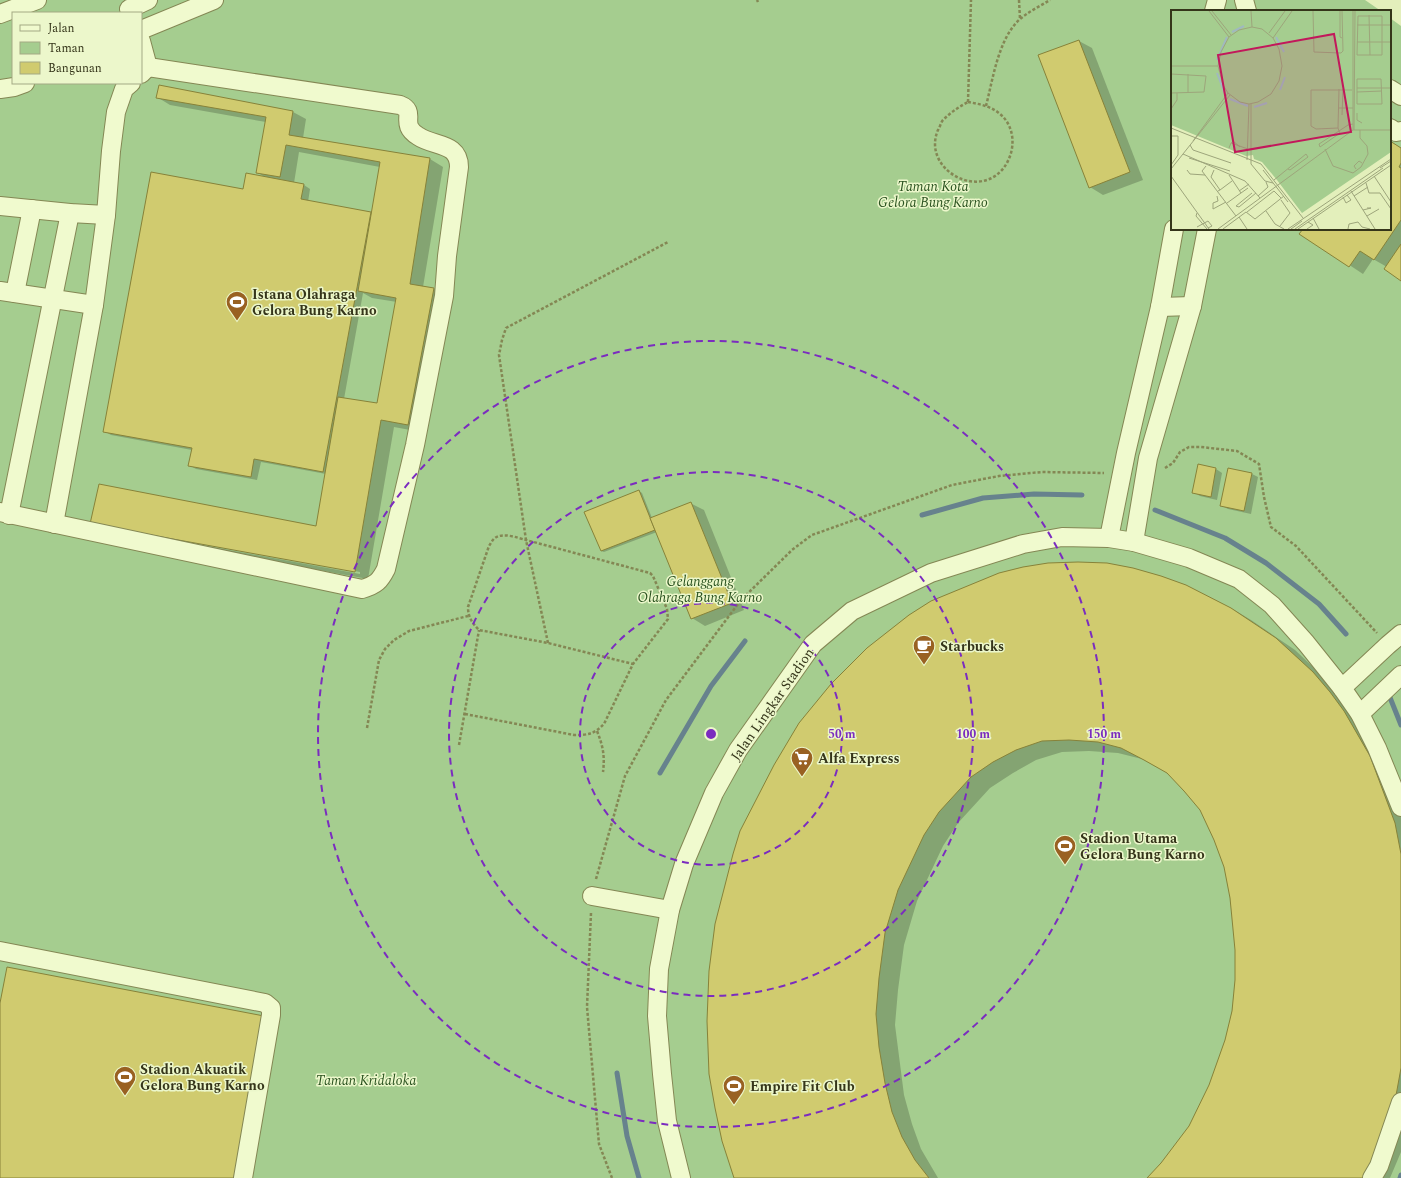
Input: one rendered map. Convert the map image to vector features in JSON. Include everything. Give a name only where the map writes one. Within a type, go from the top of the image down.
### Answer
[{"type":"lane","points":[[0,14],[37,0]]},
{"type":"lane","points":[[130,12],[129,9],[148,0]]},
{"type":"lane","points":[[142,30],[214,0]]},
{"type":"lane","points":[[1214,10],[1217,0]]},
{"type":"lane","points":[[70,213],[4,514],[362,589],[374,586],[381,578],[386,568],[415,445],[444,296],[447,256],[459,167],[459,160],[456,153],[451,149],[420,138],[411,132],[408,124],[409,111],[406,107],[400,105],[145,71],[142,48]]},
{"type":"lane","points":[[0,89],[22,84]]},
{"type":"lane","points":[[54,524],[94,305],[106,215],[116,112],[124,89],[130,84]]},
{"type":"lane","points":[[1391,90],[1401,96]]},
{"type":"lane","points":[[1391,129],[1396,132],[1401,131]]},
{"type":"lane","points":[[0,206],[106,215]]},
{"type":"lane","points":[[32,209],[7,292],[94,305]]},
{"type":"lane","points":[[1109,538],[1126,453],[1160,307],[1174,230]]},
{"type":"lane","points":[[1134,542],[1147,463],[1192,306],[1207,230]]},
{"type":"lane","points":[[1160,307],[1192,306]]},
{"type":"lane","points":[[1126,453],[1147,463]]},
{"type":"lane","name":"Jalan Lingkar Stadion","points":[[681,1178],[667,1121],[657,1016],[659,968],[670,910],[684,864],[714,793],[738,750],[813,644],[852,611],[931,573],[1023,544],[1062,537],[1109,538],[1134,542],[1189,558],[1239,579],[1272,605],[1306,643],[1342,688],[1360,714],[1377,748],[1401,807]]},
{"type":"lane","points":[[1342,688],[1394,640]]},
{"type":"lane","points":[[1360,714],[1401,675]]},
{"type":"lane","points":[[592,896],[670,910]]},
{"type":"lane","points":[[0,951],[265,1003],[271,1008],[272,1015],[243,1178]]},
{"type":"lane","points":[[1372,1178],[1379,1166],[1401,1102]]},
{"type":"path","points":[[968,102],[971,0]]},
{"type":"path","points":[[1019,0],[1020,20]]},
{"type":"path","points":[[986,106],[995,70],[1007,35],[1020,20],[1050,0]]},
{"type":"path","points":[[968,102],[986,106],[1000,114],[1010,127],[1013,143],[1010,159],[1001,172],[987,180],[971,182],[955,177],[943,166],[936,152],[936,136],[942,121],[954,110],[968,102]]},
{"type":"path","points":[[548,643],[526,540],[499,355],[502,340],[506,328],[668,242]]},
{"type":"path","points":[[1147,463],[1152,467],[1164,468],[1173,463],[1180,452],[1189,447],[1201,447],[1237,451],[1259,464],[1264,497],[1271,526],[1296,546],[1394,640]]},
{"type":"path","points":[[612,1178],[599,1144],[587,1007],[592,896],[625,776],[666,700],[741,600],[792,550],[812,535],[952,485],[999,476],[1042,472],[1122,473]]},
{"type":"path","points":[[464,714],[574,735],[587,735],[597,731],[604,724],[633,664],[668,619],[667,609],[653,576],[650,573],[506,535],[494,538],[489,546],[468,607],[468,616],[479,630],[548,643],[633,664]]},
{"type":"path","points":[[367,728],[379,660],[394,640],[410,631],[468,616]]},
{"type":"path","points":[[459,745],[479,630]]},
{"type":"path","points":[[597,731],[602,743],[604,760],[603,772]]},
{"type":"green space","name":"Gelanggang Olahraga Bung Karno","points":[[0,0],[1365,0],[1380,10],[1171,10],[1171,230],[1391,230],[1391,19],[1401,26],[1401,1178],[0,1178]]},
{"type":"building","points":[[1079,40],[1130,172],[1089,188],[1038,55]]},
{"type":"building","points":[[159,85],[293,111],[289,135],[430,158],[410,284],[434,288],[408,425],[381,420],[355,572],[90,524],[99,484],[316,526],[338,397],[377,403],[396,298],[358,291],[380,162],[286,145],[280,177],[256,173],[266,117],[156,98]]},
{"type":"building","points":[[1391,142],[1401,148],[1401,163],[1399,167],[1401,168],[1401,220],[1374,260],[1360,251],[1349,267],[1299,234],[1302,230],[1391,230]]},
{"type":"building","name":"Istana Olahraga Gelora Bung Karno","points":[[151,172],[243,189],[246,173],[304,184],[301,199],[371,212],[323,472],[254,459],[251,477],[188,466],[192,448],[103,432]]},
{"type":"building","points":[[1401,244],[1401,281],[1384,269]]},
{"type":"building","points":[[1198,464],[1216,468],[1211,497],[1192,493]]},
{"type":"building","points":[[1228,468],[1252,473],[1244,511],[1220,506]]},
{"type":"building","points":[[639,490],[655,530],[601,551],[584,512]]},
{"type":"building","points":[[691,502],[732,603],[691,619],[650,518]]},
{"type":"building","name":"Stadion Utama Gelora Bung Karno","points":[[1048,563],[1107,563],[1133,568],[1161,576],[1186,585],[1231,608],[1276,638],[1313,672],[1344,711],[1370,756],[1395,823],[1401,854],[1401,1068],[1395,1101],[1366,1178],[1147,1178],[1161,1163],[1189,1126],[1209,1085],[1225,1040],[1232,1011],[1235,980],[1235,950],[1230,898],[1224,867],[1214,840],[1200,810],[1167,773],[1121,748],[1098,742],[1069,740],[1042,741],[1016,750],[993,762],[971,777],[939,812],[924,835],[898,890],[885,933],[879,978],[876,1014],[879,1047],[892,1112],[902,1137],[915,1160],[929,1178],[734,1178],[722,1141],[709,1074],[707,1021],[709,971],[715,924],[740,831],[774,765],[799,723],[831,684],[867,648],[909,615],[931,601],[999,573]]},
{"type":"building","name":"Stadion Akuatik Gelora Bung Karno","points":[[7,967],[264,1016],[237,1178],[0,1178],[0,1003]]},
{"type":"waterway","points":[[922,515],[983,498],[1034,494],[1082,495]]},
{"type":"waterway","points":[[1155,510],[1225,538],[1266,563],[1319,604],[1346,634]]},
{"type":"waterway","points":[[660,773],[711,686],[745,641]]},
{"type":"waterway","points":[[1389,695],[1401,725]]},
{"type":"waterway","points":[[617,1073],[627,1136],[639,1178]]},
{"type":"place","name":"Istana Olahraga Gelora Bung Karno","points":[[237,322]]},
{"type":"place","name":"Starbucks","points":[[924,666]]},
{"type":"place","name":"Alfa Express","points":[[802,778]]},
{"type":"place","name":"Stadion Utama Gelora Bung Karno","points":[[1065,866]]},
{"type":"place","name":"Stadion Akuatik Gelora Bung Karno","points":[[125,1096]]},
{"type":"place","name":"Empire Fit Club","points":[[734,1106]]},
{"type":"park label","name":"Taman Kota Gelora Bung Karno","points":[[933,194]]},
{"type":"park label","name":"Taman Kridaloka","points":[[366,1080]]}]
